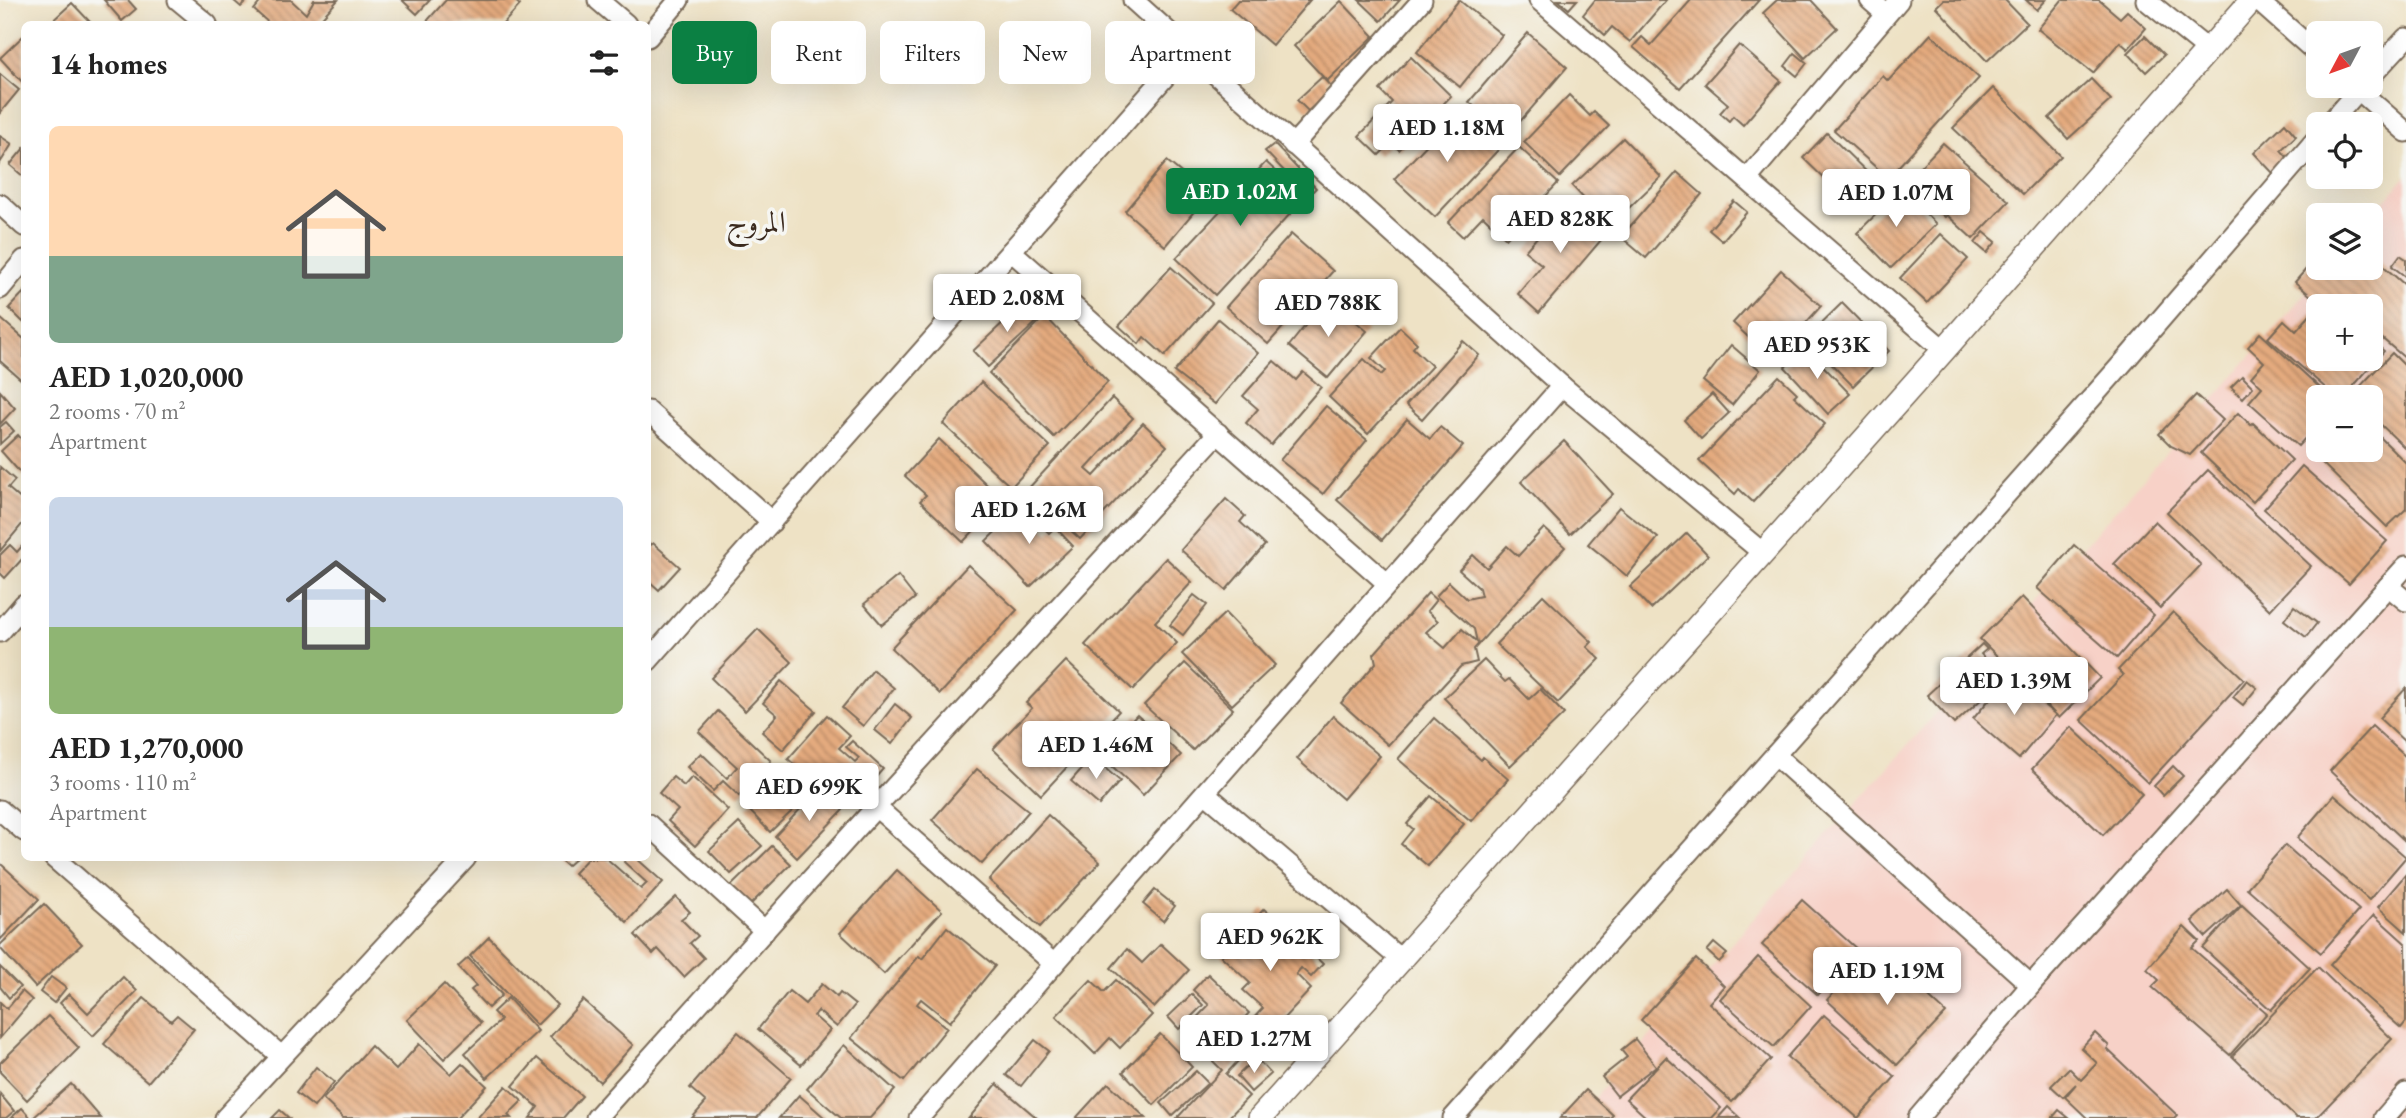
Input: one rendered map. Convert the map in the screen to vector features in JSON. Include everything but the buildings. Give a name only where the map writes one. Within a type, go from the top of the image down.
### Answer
[{"type":"street","points":[[178,0],[203,21]]},
{"type":"street","points":[[598,0],[622,21]]},
{"type":"street","points":[[651,33],[679,0]]},
{"type":"street","points":[[1133,0],[1156,21]]},
{"type":"street","points":[[1293,145],[1422,0]]},
{"type":"street","points":[[1539,0],[1944,350]]},
{"type":"street","points":[[1747,179],[1892,7],[1870,0]]},
{"type":"street","points":[[2146,0],[2208,50]]},
{"type":"street","points":[[1260,1118],[2252,0]]},
{"type":"street","points":[[2257,0],[2306,43]]},
{"type":"street","points":[[2384,60],[2406,38]]},
{"type":"street","points":[[651,658],[1159,84]]},
{"type":"street","points":[[1225,84],[1562,386],[1763,553]]},
{"type":"street","points":[[2339,112],[2350,98]]},
{"type":"street","points":[[2374,98],[2406,132]]},
{"type":"street","points":[[1453,1118],[2129,356],[2306,151]]},
{"type":"street","points":[[0,204],[21,223]]},
{"type":"street","points":[[1011,251],[1388,584]]},
{"type":"street","points":[[0,289],[21,264]]},
{"type":"street","points":[[919,1118],[1562,386]]},
{"type":"street","points":[[651,414],[772,522]]},
{"type":"street","points":[[596,1118],[1218,433]]},
{"type":"street","points":[[1918,1118],[2031,985],[2406,566]]},
{"type":"street","points":[[2388,586],[2406,601]]},
{"type":"street","points":[[0,632],[21,608]]},
{"type":"street","points":[[1775,755],[2031,985]]},
{"type":"street","points":[[1205,793],[1401,959]]},
{"type":"street","points":[[876,807],[1054,964]]},
{"type":"street","points":[[0,810],[21,828]]},
{"type":"street","points":[[651,827],[765,931]]},
{"type":"street","points":[[57,861],[281,1055]]},
{"type":"street","points":[[225,1118],[463,861]]},
{"type":"street","points":[[2384,1118],[2406,1093]]},
{"type":"shaded area","points":[[2406,176],[2406,1118],[1577,1118],[2317,280],[2383,280],[2383,203]]},
{"type":"district","name":"المروج","points":[[756,221]]}]
